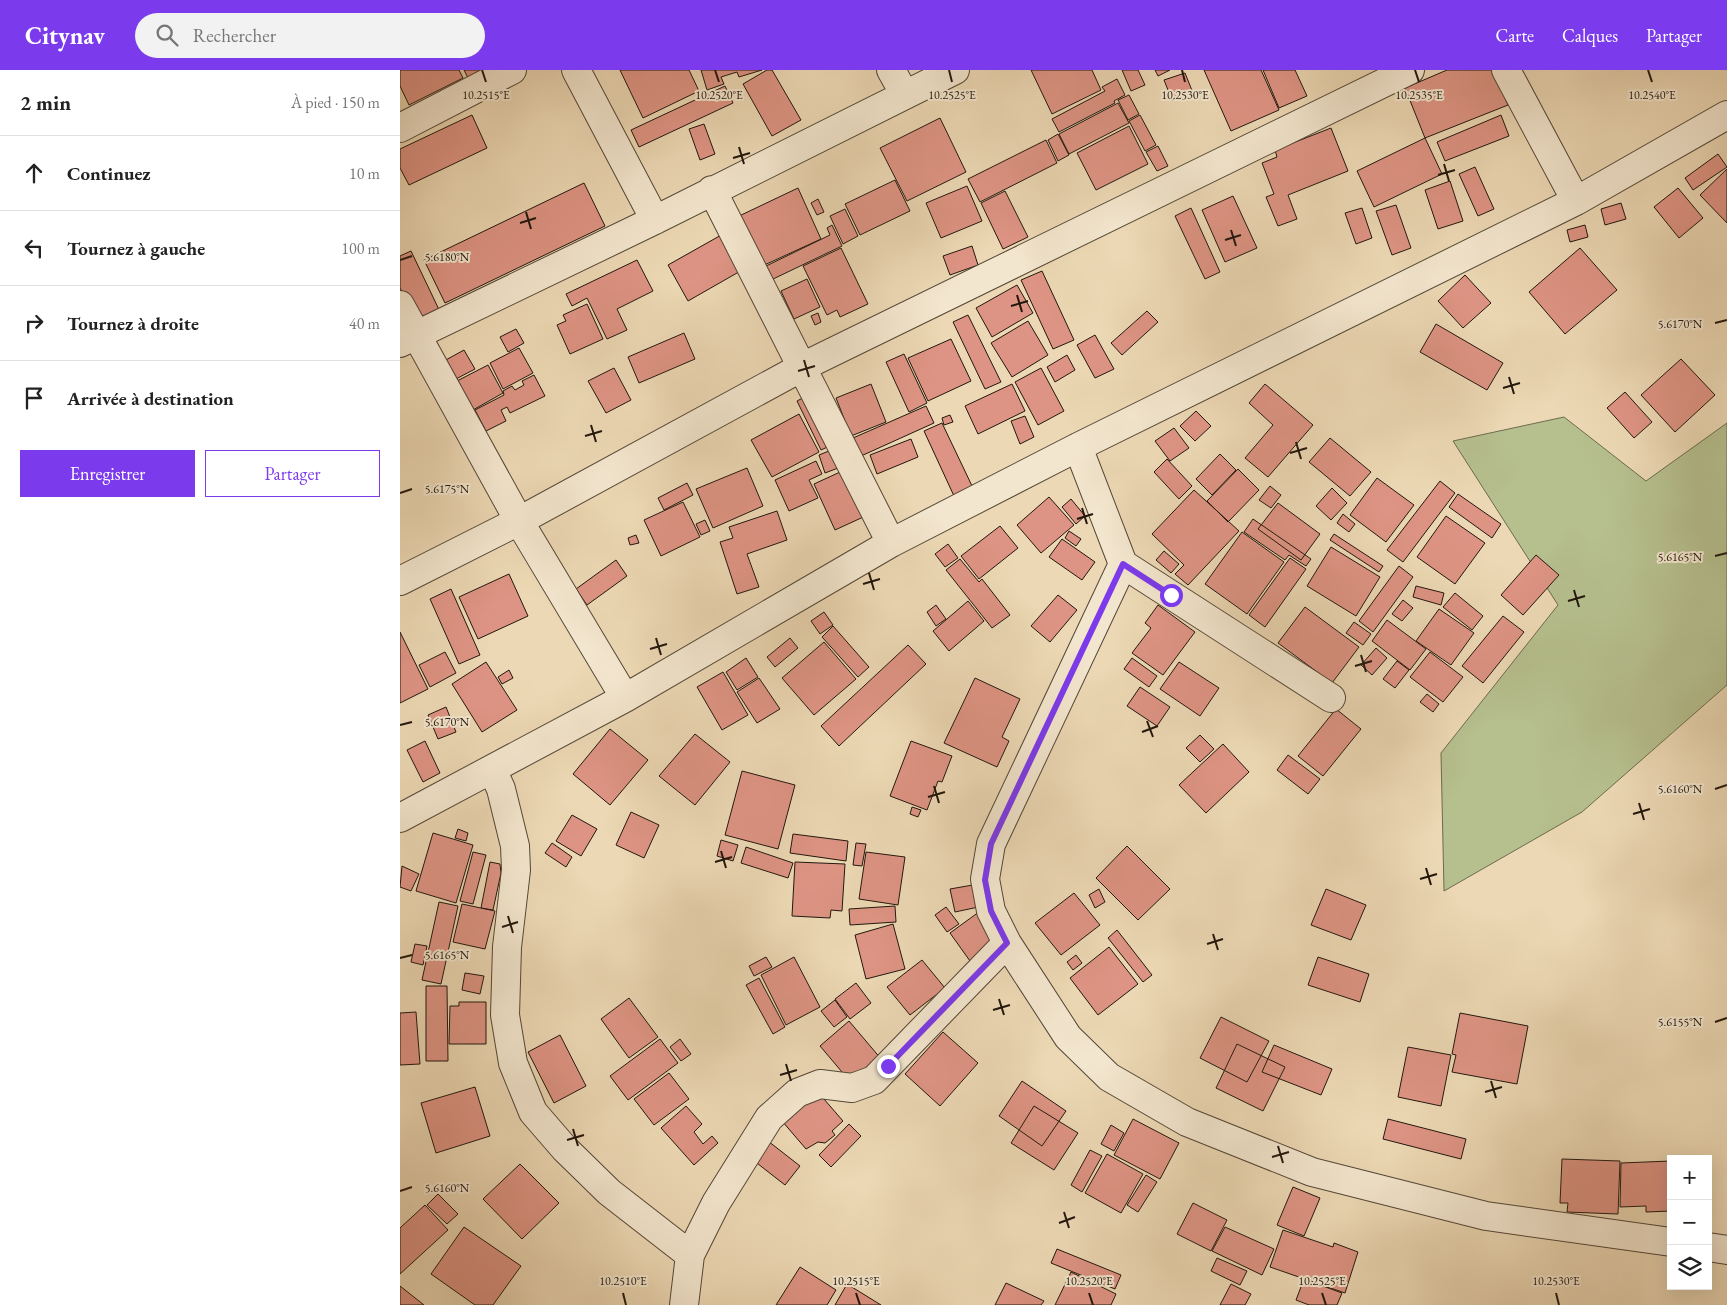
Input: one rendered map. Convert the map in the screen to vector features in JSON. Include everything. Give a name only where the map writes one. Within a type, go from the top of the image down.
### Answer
[{"type":"street","points":[[400,128],[512,70]]},
{"type":"street","points":[[576,70],[655,220]]},
{"type":"street","points":[[891,70],[905,95]]},
{"type":"street","points":[[408,338],[655,220],[955,70]]},
{"type":"street","points":[[400,581],[519,520],[804,366],[1410,70]]},
{"type":"street","points":[[1506,70],[1576,201]]},
{"type":"street","points":[[400,818],[625,698],[891,543],[1078,447],[1576,201],[1727,115]]},
{"type":"street","points":[[712,190],[804,366],[891,543]]},
{"type":"street","points":[[400,305],[408,338],[625,698]]},
{"type":"street","points":[[1078,447],[1123,564],[1331,698]]},
{"type":"street","points":[[1123,564],[991,844],[985,880],[991,911],[1007,943],[1068,1037],[1108,1077],[1187,1122],[1312,1172],[1486,1216],[1667,1241]]},
{"type":"street","points":[[492,769],[501,789],[515,846],[516,870],[507,947],[505,1015],[513,1063],[533,1112],[565,1149],[609,1192],[690,1255]]},
{"type":"street","points":[[684,1305],[690,1255],[716,1203],[769,1118],[797,1093],[820,1084],[852,1088],[874,1080],[1007,943]]},
{"type":"street","points":[[1712,1248],[1727,1250]]},
{"type":"green space","points":[[1564,417],[1646,481],[1727,423],[1727,685],[1582,812],[1444,891],[1441,753],[1558,605],[1453,441]]},
{"type":"building","points":[[400,70],[459,70],[463,78],[409,105],[400,86]]},
{"type":"building","points":[[464,70],[483,70],[468,78]]},
{"type":"building","points":[[620,70],[689,70],[699,91],[643,118]]},
{"type":"building","points":[[701,70],[762,70],[739,77],[737,72],[721,77],[724,84],[707,90]]},
{"type":"building","points":[[767,70],[772,70],[801,120],[772,136],[743,84]]},
{"type":"building","points":[[1031,70],[1092,70],[1101,90],[1052,114]]},
{"type":"building","points":[[1122,70],[1138,70],[1145,85],[1131,91]]},
{"type":"building","points":[[1155,70],[1170,70],[1158,76]]},
{"type":"building","points":[[1204,70],[1261,70],[1279,110],[1231,131]]},
{"type":"building","points":[[1263,70],[1295,70],[1307,96],[1279,108]]},
{"type":"building","points":[[1447,70],[1493,70],[1508,105],[1425,138],[1405,88]]},
{"type":"building","points":[[1185,73],[1193,93],[1172,100],[1164,80]]},
{"type":"building","points":[[1117,79],[1125,95],[1114,101],[1115,103],[1059,132],[1052,119],[1105,91],[1102,87]]},
{"type":"building","points":[[725,86],[733,103],[639,147],[631,130]]},
{"type":"building","points":[[1129,95],[1139,114],[1128,120],[1118,100]]},
{"type":"building","points":[[1118,103],[1129,123],[1069,154],[1059,134]]},
{"type":"building","points":[[472,115],[487,148],[409,185],[400,168],[400,149]]},
{"type":"building","points":[[1140,115],[1156,145],[1145,151],[1129,121]]},
{"type":"building","points":[[1501,115],[1509,136],[1445,161],[1437,142]]},
{"type":"building","points":[[940,118],[966,172],[907,201],[880,148]]},
{"type":"building","points":[[704,124],[715,154],[700,160],[689,129]]},
{"type":"building","points":[[1129,126],[1148,164],[1096,190],[1077,153]]},
{"type":"building","points":[[1331,128],[1348,171],[1288,195],[1297,219],[1278,226],[1266,197],[1274,194],[1262,163],[1277,157],[1275,150]]},
{"type":"building","points":[[1058,134],[1069,155],[1058,161],[1048,140]]},
{"type":"building","points":[[1425,138],[1442,174],[1374,207],[1357,171]]},
{"type":"building","points":[[1046,140],[1057,163],[980,202],[968,179]]},
{"type":"building","points":[[1158,146],[1168,166],[1157,171],[1146,152]]},
{"type":"building","points":[[1718,154],[1727,167],[1693,190],[1685,178]]},
{"type":"building","points":[[1475,167],[1494,209],[1478,216],[1459,174]]},
{"type":"building","points":[[1727,169],[1727,223],[1700,195]]},
{"type":"building","points":[[895,180],[910,211],[860,235],[845,204]]},
{"type":"building","points":[[1450,181],[1463,221],[1438,229],[1425,190]]},
{"type":"building","points":[[584,183],[605,226],[445,303],[424,260]]},
{"type":"building","points":[[967,186],[982,221],[941,238],[926,203]]},
{"type":"building","points":[[798,188],[821,239],[760,267],[737,217]]},
{"type":"building","points":[[1678,188],[1703,218],[1679,238],[1654,207]]},
{"type":"building","points":[[1005,191],[1028,237],[1003,249],[981,203]]},
{"type":"building","points":[[1233,196],[1257,248],[1225,262],[1202,210]]},
{"type":"building","points":[[818,199],[824,212],[817,215],[811,203]]},
{"type":"building","points":[[1621,203],[1626,219],[1605,225],[1601,209]]},
{"type":"building","points":[[1396,205],[1411,248],[1392,255],[1376,211]]},
{"type":"building","points":[[1191,208],[1220,272],[1205,279],[1175,216]]},
{"type":"building","points":[[1362,208],[1372,238],[1356,244],[1345,213]]},
{"type":"building","points":[[845,209],[858,236],[843,244],[830,216]]},
{"type":"building","points":[[832,225],[842,246],[771,280],[764,267],[830,235],[827,228]]},
{"type":"building","points":[[1585,225],[1588,237],[1570,242],[1567,230]]},
{"type":"building","points":[[723,234],[744,269],[688,301],[668,265]]},
{"type":"building","points":[[972,246],[978,265],[950,275],[943,256]]},
{"type":"building","points":[[841,248],[868,304],[840,317],[837,310],[827,315],[803,266]]},
{"type":"building","points":[[1580,248],[1617,290],[1565,334],[1529,292]]},
{"type":"building","points":[[411,251],[443,318],[420,329],[400,288],[400,256]]},
{"type":"building","points":[[637,260],[653,291],[617,309],[627,330],[607,339],[587,298],[572,306],[566,294]]},
{"type":"building","points":[[1042,271],[1074,340],[1053,349],[1021,280]]},
{"type":"building","points":[[1465,275],[1491,303],[1463,328],[1438,301]]},
{"type":"building","points":[[807,279],[820,307],[794,319],[781,291]]},
{"type":"building","points":[[1017,285],[1033,313],[992,337],[976,308]]},
{"type":"building","points":[[587,304],[603,339],[570,354],[557,325],[566,321],[563,315]]},
{"type":"building","points":[[1147,311],[1158,322],[1122,355],[1111,343]]},
{"type":"building","points":[[818,313],[821,322],[815,325],[811,316]]},
{"type":"building","points":[[968,315],[1001,382],[985,389],[953,322]]},
{"type":"building","points":[[1028,321],[1048,355],[1012,377],[991,343]]},
{"type":"building","points":[[1436,324],[1503,363],[1487,390],[1420,352]]},
{"type":"building","points":[[516,329],[524,343],[508,352],[500,337]]},
{"type":"building","points":[[684,333],[695,359],[639,383],[628,357]]},
{"type":"building","points":[[1095,335],[1114,369],[1095,378],[1077,345]]},
{"type":"building","points":[[951,339],[971,381],[928,401],[908,358]]},
{"type":"building","points":[[519,348],[533,373],[503,389],[490,363]]},
{"type":"building","points":[[464,350],[475,369],[454,380],[444,361]]},
{"type":"building","points":[[904,354],[927,403],[909,412],[886,362]]},
{"type":"building","points":[[1067,355],[1075,370],[1055,382],[1047,367]]},
{"type":"building","points":[[1681,359],[1715,395],[1675,432],[1641,395]]},
{"type":"building","points":[[488,365],[503,393],[473,410],[457,381]]},
{"type":"building","points":[[614,368],[631,400],[606,413],[588,381]]},
{"type":"building","points":[[1041,368],[1064,411],[1038,425],[1015,382]]},
{"type":"building","points":[[534,375],[545,396],[510,413],[507,407],[501,410],[506,421],[486,431],[475,410],[504,395],[503,391],[512,386],[515,390],[524,385],[522,381]]},
{"type":"building","points":[[871,384],[886,422],[851,436],[836,398]]},
{"type":"building","points":[[1012,384],[1025,411],[978,434],[965,406]]},
{"type":"building","points":[[1265,384],[1313,425],[1268,477],[1245,458],[1273,425],[1249,403]]},
{"type":"building","points":[[814,392],[838,442],[821,450],[797,401]]},
{"type":"building","points":[[1625,392],[1652,422],[1634,438],[1607,408]]},
{"type":"building","points":[[926,406],[934,423],[861,456],[853,438]]},
{"type":"building","points":[[1196,411],[1211,426],[1195,441],[1180,426]]},
{"type":"building","points":[[799,414],[819,452],[772,477],[751,440]]},
{"type":"building","points":[[950,415],[953,422],[944,425],[942,418]]},
{"type":"building","points":[[1025,416],[1034,437],[1020,444],[1011,421]]},
{"type":"building","points":[[942,423],[973,488],[954,496],[924,431]]},
{"type":"building","points":[[1174,428],[1189,448],[1170,461],[1155,441]]},
{"type":"building","points":[[1330,438],[1371,472],[1350,496],[1309,462]]},
{"type":"building","points":[[911,439],[918,457],[877,474],[870,455]]},
{"type":"building","points":[[839,447],[846,465],[825,473],[819,455]]},
{"type":"building","points":[[1220,454],[1236,470],[1212,495],[1196,479]]},
{"type":"building","points":[[1167,459],[1192,486],[1179,499],[1154,472]]},
{"type":"building","points":[[816,461],[822,474],[809,480],[818,498],[789,511],[775,480]]},
{"type":"building","points":[[851,467],[872,513],[835,530],[814,484]]},
{"type":"building","points":[[747,468],[763,506],[713,528],[696,489]]},
{"type":"building","points":[[1238,469],[1259,490],[1228,522],[1207,501]]},
{"type":"building","points":[[1377,478],[1414,505],[1386,542],[1350,515]]},
{"type":"building","points":[[1440,481],[1455,493],[1403,562],[1387,550]]},
{"type":"building","points":[[687,483],[693,495],[664,510],[658,498]]},
{"type":"building","points":[[1270,486],[1281,495],[1271,508],[1259,500]]},
{"type":"building","points":[[1332,488],[1347,503],[1331,520],[1316,506]]},
{"type":"building","points":[[1194,490],[1239,531],[1188,585],[1175,574],[1184,565],[1152,534]]},
{"type":"building","points":[[1458,494],[1501,524],[1492,538],[1449,507]]},
{"type":"building","points":[[1049,497],[1074,525],[1041,553],[1017,525]]},
{"type":"building","points":[[1071,499],[1085,516],[1076,524],[1062,507]]},
{"type":"building","points":[[683,502],[700,537],[661,556],[644,520]]},
{"type":"building","points":[[1278,503],[1320,534],[1301,560],[1258,529]]},
{"type":"building","points":[[777,511],[787,540],[747,554],[759,587],[737,594],[720,542],[733,538],[729,527]]},
{"type":"building","points":[[1343,514],[1355,524],[1349,532],[1337,523]]},
{"type":"building","points":[[1446,516],[1485,543],[1455,584],[1417,557]]},
{"type":"building","points":[[1253,519],[1311,559],[1306,566],[1289,555],[1285,560],[1244,532]]},
{"type":"building","points":[[705,520],[710,531],[701,535],[696,524]]},
{"type":"building","points":[[1000,526],[1018,548],[979,579],[961,556]]},
{"type":"building","points":[[1069,531],[1081,539],[1076,546],[1065,538]]},
{"type":"building","points":[[1242,532],[1284,562],[1247,614],[1205,584]]},
{"type":"building","points":[[1334,534],[1383,566],[1379,572],[1330,540]]},
{"type":"building","points":[[636,535],[639,543],[630,545],[628,538]]},
{"type":"building","points":[[1062,539],[1095,562],[1082,580],[1049,557]]},
{"type":"building","points":[[948,544],[958,558],[945,567],[935,554]]},
{"type":"building","points":[[1331,547],[1380,577],[1356,616],[1307,586]]},
{"type":"building","points":[[1164,551],[1179,564],[1171,573],[1156,560]]},
{"type":"building","points":[[1536,555],[1559,575],[1523,615],[1501,595]]},
{"type":"building","points":[[1290,558],[1306,569],[1265,627],[1249,615]]},
{"type":"building","points":[[960,559],[979,582],[982,579],[1010,615],[992,628],[946,570]]},
{"type":"building","points":[[616,560],[627,576],[587,605],[576,589]]},
{"type":"building","points":[[1399,566],[1413,577],[1373,632],[1359,621]]},
{"type":"building","points":[[509,574],[528,616],[478,639],[459,597]]},
{"type":"building","points":[[1416,586],[1444,593],[1441,605],[1413,597]]},
{"type":"building","points":[[451,589],[480,655],[459,664],[430,599]]},
{"type":"building","points":[[1455,593],[1483,616],[1472,630],[1443,607]]},
{"type":"building","points":[[1058,595],[1077,610],[1050,642],[1031,626]]},
{"type":"building","points":[[1403,600],[1413,608],[1402,621],[1392,614]]},
{"type":"building","points":[[968,601],[984,621],[949,651],[933,631]]},
{"type":"building","points":[[936,605],[946,619],[936,626],[927,612]]},
{"type":"building","points":[[1158,605],[1195,632],[1163,675],[1132,653],[1151,628],[1145,623]]},
{"type":"building","points":[[1305,607],[1359,647],[1332,683],[1278,643]]},
{"type":"building","points":[[1439,609],[1474,633],[1451,665],[1416,641]]},
{"type":"building","points":[[824,612],[833,625],[820,634],[811,621]]},
{"type":"building","points":[[1503,616],[1524,632],[1483,683],[1462,666]]},
{"type":"building","points":[[1387,620],[1426,649],[1410,670],[1372,641]]},
{"type":"building","points":[[1354,622],[1371,634],[1363,645],[1346,633]]},
{"type":"building","points":[[833,626],[869,667],[858,677],[822,637]]},
{"type":"building","points":[[400,632],[428,689],[400,703]]},
{"type":"building","points":[[790,638],[798,648],[775,667],[767,657]]},
{"type":"building","points":[[824,642],[856,679],[814,715],[782,678]]},
{"type":"building","points":[[908,645],[926,664],[839,746],[821,726]]},
{"type":"building","points":[[1376,648],[1387,658],[1372,675],[1361,665]]},
{"type":"building","points":[[445,652],[456,673],[430,687],[419,665]]},
{"type":"building","points":[[1430,652],[1463,677],[1443,702],[1410,677]]},
{"type":"building","points":[[746,658],[758,677],[737,690],[726,672]]},
{"type":"building","points":[[1132,658],[1157,676],[1149,687],[1124,669]]},
{"type":"building","points":[[1397,661],[1409,670],[1395,688],[1383,679]]},
{"type":"building","points":[[486,662],[517,710],[482,732],[452,684]]},
{"type":"building","points":[[1179,662],[1219,688],[1200,716],[1160,689]]},
{"type":"building","points":[[509,670],[513,678],[502,684],[498,677]]},
{"type":"building","points":[[723,672],[748,715],[722,730],[697,687]]},
{"type":"building","points":[[759,678],[780,709],[757,723],[737,692]]},
{"type":"building","points":[[975,678],[1020,699],[1002,737],[1009,741],[997,767],[944,743]]},
{"type":"building","points":[[1140,687],[1170,707],[1157,726],[1127,706]]},
{"type":"building","points":[[1427,694],[1439,704],[1433,712],[1420,702]]},
{"type":"building","points":[[446,707],[456,732],[438,739],[428,715]]},
{"type":"building","points":[[1336,709],[1361,729],[1323,776],[1298,756]]},
{"type":"building","points":[[610,729],[648,760],[610,805],[573,774]]},
{"type":"building","points":[[695,734],[730,762],[695,805],[659,776]]},
{"type":"building","points":[[1200,735],[1214,749],[1200,762],[1186,748]]},
{"type":"building","points":[[425,741],[440,773],[423,782],[407,750]]},
{"type":"building","points":[[911,741],[952,756],[942,782],[938,781],[927,810],[890,796]]},
{"type":"building","points":[[1223,744],[1249,772],[1206,813],[1179,785]]},
{"type":"building","points":[[1288,755],[1320,779],[1308,794],[1277,770]]},
{"type":"building","points":[[742,771],[795,785],[778,849],[725,835]]},
{"type":"building","points":[[912,807],[921,810],[918,817],[910,814]]},
{"type":"building","points":[[631,812],[659,825],[644,858],[616,845]]},
{"type":"building","points":[[572,815],[597,829],[581,856],[556,841]]},
{"type":"building","points":[[458,829],[468,833],[466,841],[455,838]]},
{"type":"building","points":[[433,833],[473,845],[456,903],[416,891]]},
{"type":"building","points":[[793,834],[848,841],[846,861],[790,853]]},
{"type":"building","points":[[721,840],[738,845],[733,861],[717,856]]},
{"type":"building","points":[[552,843],[572,857],[566,867],[545,853]]},
{"type":"building","points":[[856,843],[866,844],[862,866],[853,865]]},
{"type":"building","points":[[1127,846],[1170,889],[1138,920],[1096,878]]},
{"type":"building","points":[[746,847],[793,863],[788,878],[741,863]]},
{"type":"building","points":[[473,852],[486,855],[473,904],[460,901]]},
{"type":"building","points":[[866,852],[905,857],[898,905],[859,899]]},
{"type":"building","points":[[490,862],[500,864],[501,873],[493,910],[481,908]]},
{"type":"building","points":[[795,862],[845,864],[842,911],[831,910],[830,918],[792,916]]},
{"type":"building","points":[[402,866],[419,874],[411,891],[400,887]]},
{"type":"building","points":[[984,883],[988,905],[955,912],[950,889]]},
{"type":"building","points":[[1099,889],[1105,902],[1095,908],[1089,895]]},
{"type":"building","points":[[1326,889],[1366,905],[1351,940],[1311,925]]},
{"type":"building","points":[[1074,893],[1100,925],[1061,955],[1035,923]]},
{"type":"building","points":[[439,902],[458,906],[441,984],[422,980]]},
{"type":"building","points":[[462,904],[495,911],[485,949],[453,942]]},
{"type":"building","points":[[895,906],[896,922],[850,925],[849,909]]},
{"type":"building","points":[[946,907],[959,924],[947,932],[935,915]]},
{"type":"building","points":[[983,909],[1004,938],[970,961],[950,933]]},
{"type":"building","points":[[893,924],[905,969],[866,979],[855,935]]},
{"type":"building","points":[[1117,930],[1152,975],[1143,982],[1108,938]]},
{"type":"building","points":[[415,944],[427,946],[423,965],[411,962]]},
{"type":"building","points":[[1109,947],[1138,984],[1098,1015],[1070,978]]},
{"type":"building","points":[[1076,955],[1082,963],[1073,970],[1067,962]]},
{"type":"building","points":[[766,957],[772,967],[754,976],[749,966]]},
{"type":"building","points":[[794,957],[820,1007],[786,1025],[761,975]]},
{"type":"building","points":[[1318,957],[1369,974],[1360,1002],[1308,985]]},
{"type":"building","points":[[922,960],[945,988],[910,1015],[887,987]]},
{"type":"building","points":[[465,973],[484,976],[480,994],[462,990]]},
{"type":"building","points":[[759,978],[785,1027],[773,1034],[746,985]]},
{"type":"building","points":[[856,983],[871,1003],[850,1019],[835,999]]},
{"type":"building","points":[[426,986],[447,986],[448,1061],[426,1061]]},
{"type":"building","points":[[629,998],[658,1037],[629,1058],[601,1019]]},
{"type":"building","points":[[835,1000],[847,1017],[834,1027],[821,1011]]},
{"type":"building","points":[[459,1002],[486,1002],[486,1044],[449,1044],[450,1006],[459,1006]]},
{"type":"building","points":[[416,1012],[420,1064],[400,1065],[400,1013]]},
{"type":"building","points":[[1460,1013],[1528,1026],[1517,1084],[1452,1072],[1456,1055],[1452,1054]]},
{"type":"building","points":[[1221,1017],[1269,1041],[1247,1082],[1200,1058]]},
{"type":"building","points":[[849,1021],[882,1060],[853,1085],[820,1046]]},
{"type":"building","points":[[943,1032],[978,1063],[940,1106],[905,1074]]},
{"type":"building","points":[[560,1035],[586,1086],[554,1103],[528,1052]]},
{"type":"building","points":[[660,1039],[678,1063],[628,1100],[610,1076]]},
{"type":"building","points":[[680,1039],[691,1054],[681,1061],[670,1047]]},
{"type":"building","points":[[1237,1044],[1285,1067],[1263,1111],[1216,1088]]},
{"type":"building","points":[[1274,1045],[1332,1069],[1321,1095],[1262,1072]]},
{"type":"building","points":[[1408,1047],[1451,1055],[1441,1106],[1398,1097]]},
{"type":"building","points":[[669,1073],[689,1099],[654,1125],[634,1099]]},
{"type":"building","points":[[1022,1081],[1066,1111],[1042,1146],[999,1116]]},
{"type":"building","points":[[475,1087],[490,1136],[436,1153],[421,1103]]},
{"type":"building","points":[[817,1091],[843,1121],[832,1131],[835,1135],[825,1143],[818,1142],[806,1149],[782,1121]]},
{"type":"building","points":[[686,1106],[702,1124],[694,1132],[703,1144],[712,1136],[718,1143],[694,1165],[661,1128]]},
{"type":"building","points":[[1034,1106],[1078,1133],[1054,1170],[1011,1143]]},
{"type":"building","points":[[1133,1119],[1179,1143],[1160,1179],[1114,1155]]},
{"type":"building","points":[[1388,1119],[1466,1139],[1461,1159],[1383,1139]]},
{"type":"building","points":[[849,1124],[861,1136],[831,1167],[819,1155]]},
{"type":"building","points":[[1111,1125],[1124,1133],[1114,1151],[1101,1144]]},
{"type":"building","points":[[768,1141],[800,1166],[785,1185],[753,1160]]},
{"type":"building","points":[[1090,1150],[1102,1156],[1082,1192],[1071,1185]]},
{"type":"building","points":[[1107,1154],[1143,1174],[1121,1213],[1085,1193]]},
{"type":"building","points":[[1562,1159],[1620,1161],[1618,1214],[1567,1212],[1568,1203],[1560,1203]]},
{"type":"building","points":[[1667,1161],[1667,1211],[1646,1212],[1646,1206],[1620,1207],[1621,1163]]},
{"type":"building","points":[[520,1164],[559,1203],[522,1239],[483,1199]]},
{"type":"building","points":[[1146,1175],[1157,1182],[1138,1212],[1127,1205]]},
{"type":"building","points":[[1293,1187],[1320,1198],[1304,1236],[1277,1225]]},
{"type":"building","points":[[438,1194],[458,1214],[447,1224],[427,1205]]},
{"type":"building","points":[[1193,1203],[1227,1220],[1211,1251],[1177,1234]]},
{"type":"building","points":[[425,1205],[448,1230],[400,1274],[400,1228]]},
{"type":"building","points":[[464,1227],[521,1266],[493,1305],[475,1305],[431,1274]]},
{"type":"building","points":[[1225,1227],[1274,1249],[1262,1275],[1212,1251]]},
{"type":"building","points":[[1283,1230],[1333,1247],[1334,1243],[1358,1252],[1345,1293],[1270,1267]]},
{"type":"building","points":[[1057,1249],[1121,1275],[1115,1289],[1051,1263]]},
{"type":"building","points":[[1217,1258],[1247,1271],[1240,1285],[1211,1271]]},
{"type":"building","points":[[800,1267],[836,1290],[827,1305],[776,1305]]},
{"type":"building","points":[[1071,1272],[1116,1294],[1111,1305],[1055,1305]]},
{"type":"building","points":[[1304,1279],[1342,1293],[1337,1305],[1309,1305],[1296,1300]]},
{"type":"building","points":[[1006,1283],[1044,1301],[1041,1305],[995,1305]]},
{"type":"building","points":[[847,1284],[881,1305],[835,1305]]},
{"type":"building","points":[[1231,1284],[1251,1294],[1245,1305],[1220,1305]]},
{"type":"building","points":[[400,1286],[424,1305],[400,1305]]},
{"type":"route","points":[[888,1066],[1007,943],[991,911],[985,880],[991,844],[1123,564],[1171,595]]}]
